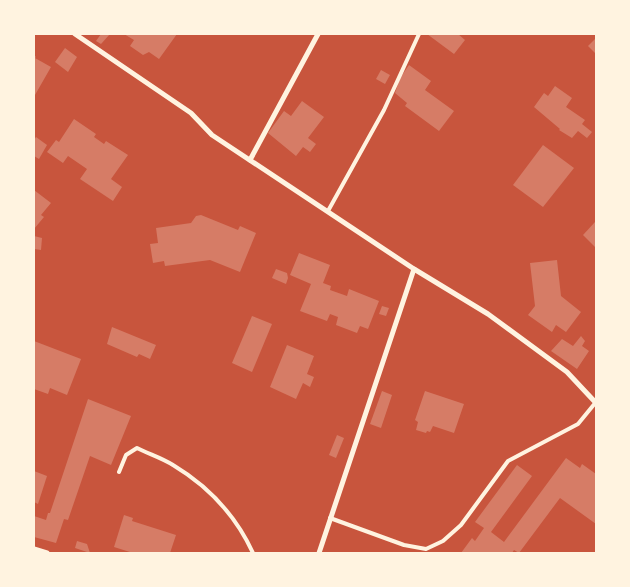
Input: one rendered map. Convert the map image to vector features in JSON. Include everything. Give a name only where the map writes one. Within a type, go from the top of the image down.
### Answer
[{"type":"street","points":[[75,34],[190,113],[212,135],[414,269],[488,314],[567,372],[596,402]]},
{"type":"street","points":[[250,160],[318,34]]},
{"type":"street","points":[[319,553],[414,269]]},
{"type":"street","points":[[34,549],[48,553]]},
{"type":"lane","points":[[328,211],[384,110],[419,34]]},
{"type":"lane","points":[[330,518],[404,546],[426,549],[442,541],[462,525],[508,461],[578,424],[596,402]]},
{"type":"lane","points":[[119,472],[126,455],[137,448],[172,464],[206,489],[231,514],[253,553]]},
{"type":"building","points":[[101,34],[110,34],[101,44],[96,41]]},
{"type":"building","points":[[124,34],[177,34],[159,59],[149,52],[143,55],[130,46],[134,40]]},
{"type":"building","points":[[427,34],[458,34],[465,40],[454,54]]},
{"type":"building","points":[[596,38],[596,54],[588,46]]},
{"type":"building","points":[[65,48],[77,57],[68,72],[55,62]]},
{"type":"building","points":[[34,55],[35,58],[51,67],[35,95],[34,94]]},
{"type":"building","points":[[409,65],[431,81],[425,90],[454,111],[439,131],[405,106],[407,103],[395,93],[400,78]]},
{"type":"building","points":[[381,70],[390,75],[385,84],[376,79]]},
{"type":"building","points":[[555,86],[572,98],[566,107],[585,120],[582,124],[592,132],[587,138],[578,131],[572,138],[559,130],[534,107],[544,93],[548,96]]},
{"type":"building","points":[[302,101],[324,117],[308,138],[316,144],[310,152],[303,147],[296,156],[268,133],[284,111],[291,116]]},
{"type":"building","points":[[74,119],[96,134],[94,137],[104,144],[106,141],[128,155],[111,179],[122,187],[113,201],[80,179],[87,169],[68,156],[63,163],[47,152],[56,140],[59,142]]},
{"type":"building","points":[[36,137],[47,145],[39,159],[34,156],[34,140]]},
{"type":"building","points":[[543,145],[574,168],[543,207],[513,185]]},
{"type":"building","points":[[34,190],[51,203],[41,215],[44,217],[34,229]]},
{"type":"building","points":[[201,215],[238,230],[240,226],[256,233],[240,272],[210,260],[165,266],[164,261],[153,263],[150,244],[158,243],[156,228],[191,223],[196,216]]},
{"type":"building","points":[[596,223],[596,248],[583,235]]},
{"type":"building","points":[[34,236],[42,238],[41,250],[34,249]]},
{"type":"building","points":[[299,253],[330,265],[323,283],[331,286],[330,290],[347,296],[349,289],[379,301],[368,329],[360,326],[357,333],[336,325],[338,317],[330,314],[327,321],[300,311],[311,284],[290,275]]},
{"type":"building","points":[[557,260],[561,296],[581,312],[566,332],[556,325],[552,332],[528,315],[535,306],[530,263]]},
{"type":"building","points":[[276,269],[287,273],[286,284],[272,278]]},
{"type":"building","points":[[382,306],[389,308],[386,316],[379,314]]},
{"type":"building","points":[[252,316],[272,324],[252,372],[232,363]]},
{"type":"building","points":[[112,327],[156,345],[150,359],[139,354],[137,357],[107,344]]},
{"type":"building","points":[[581,336],[585,341],[582,346],[589,351],[577,369],[551,351],[562,339],[573,346]]},
{"type":"building","points":[[34,341],[81,359],[67,395],[50,388],[48,394],[34,389]]},
{"type":"building","points":[[287,345],[314,356],[307,374],[314,377],[310,387],[303,383],[296,399],[270,387]]},
{"type":"building","points":[[382,391],[392,395],[381,428],[370,424]]},
{"type":"building","points":[[425,391],[464,404],[454,433],[433,426],[430,432],[427,431],[426,433],[416,430],[418,422],[415,420]]},
{"type":"building","points":[[88,399],[131,416],[111,465],[90,456],[68,520],[64,519],[56,543],[34,537],[34,516],[46,520],[48,513],[50,513]]},
{"type":"building","points":[[337,435],[344,438],[336,458],[329,455]]},
{"type":"building","points":[[566,458],[580,468],[582,464],[596,474],[596,524],[560,498],[519,553],[514,550],[512,553],[461,553],[472,538],[475,541],[484,528],[475,522],[517,465],[532,476],[491,532],[504,542]]},
{"type":"building","points":[[34,471],[47,476],[38,504],[34,502]]},
{"type":"building","points":[[124,515],[133,518],[132,521],[176,535],[170,553],[133,553],[114,547]]},
{"type":"building","points":[[77,541],[87,544],[90,553],[75,548]]}]
